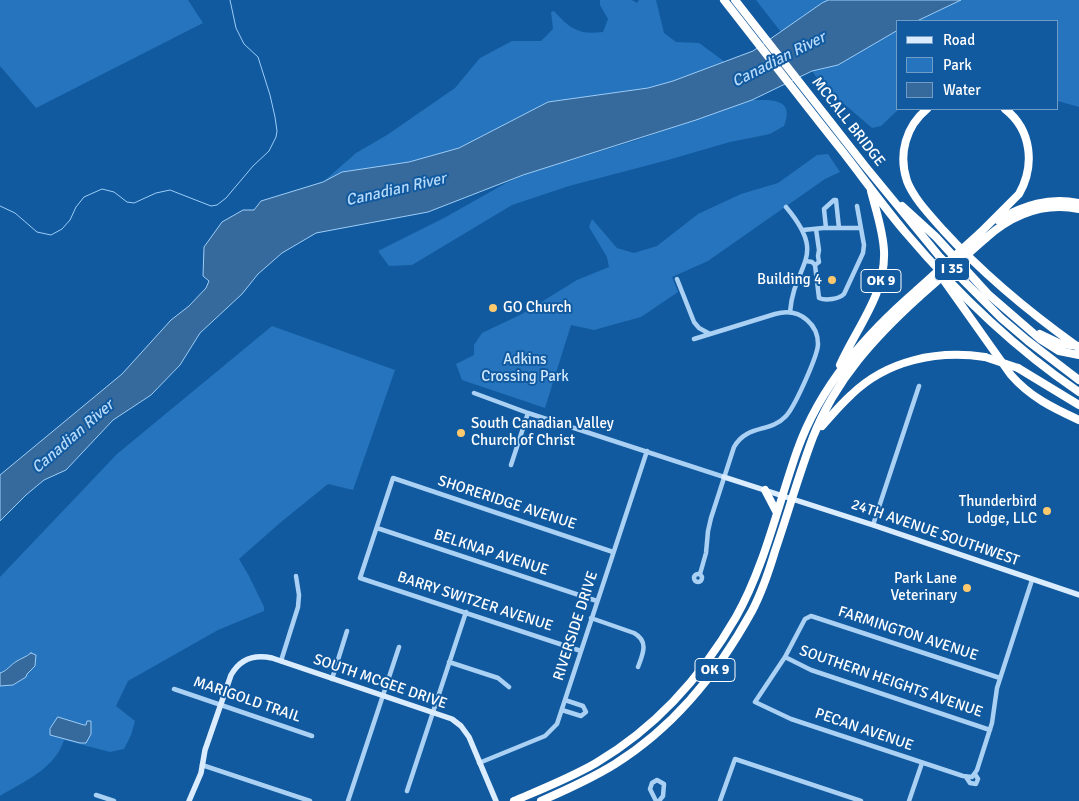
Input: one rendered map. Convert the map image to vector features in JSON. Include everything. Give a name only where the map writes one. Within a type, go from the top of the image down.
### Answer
[{"type":"highway","name":"MCCALL BRIDGE","points":[[724,0],[870,186]]},
{"type":"highway","name":"MCCALL BRIDGE","points":[[735,0],[884,189]]},
{"type":"highway","points":[[926,110],[917,118],[911,128],[904,150],[903,166],[916,198],[958,247],[992,280],[1079,347]]},
{"type":"highway","points":[[983,236],[1019,194],[1029,169],[1029,150],[1024,132],[1007,110]]},
{"type":"highway","name":"OK 9","points":[[514,801],[574,775],[641,732],[675,700],[701,670],[736,617],[756,570],[806,429],[875,299],[883,271],[884,252],[870,186]]},
{"type":"highway","name":"I 35","points":[[870,186],[930,260],[962,295],[1047,369],[1079,392]]},
{"type":"highway","points":[[884,189],[936,237],[974,279],[1004,308],[1060,347],[1079,355]]},
{"type":"highway","name":"I 35","points":[[884,189],[939,256],[978,296],[1028,342],[1079,380]]},
{"type":"highway","points":[[983,236],[998,220],[1026,205],[1056,200],[1079,203]]},
{"type":"highway","name":"OK 9","points":[[541,801],[580,784],[615,764],[646,742],[685,706],[718,666],[752,610],[766,580],[814,435],[852,368],[883,330],[918,293],[983,236],[1021,214],[1033,210],[1053,207],[1079,209]]},
{"type":"highway","points":[[930,260],[1021,387],[1044,403],[1079,420]]},
{"type":"highway","points":[[833,380],[842,366],[869,335],[918,293]]},
{"type":"highway","points":[[1060,347],[1079,347]]},
{"type":"highway","points":[[814,435],[852,394],[871,380],[897,366],[938,355],[954,354],[985,357],[1018,368],[1079,405]]},
{"type":"highway","points":[[764,490],[776,513]]},
{"type":"street","points":[[826,228],[824,209],[836,200],[839,228]]},
{"type":"street","points":[[814,264],[819,298],[841,297],[863,252],[864,246],[857,206]]},
{"type":"street","points":[[786,207],[804,232],[807,247],[806,263],[793,293],[790,312]]},
{"type":"street","points":[[804,232],[826,228],[861,228]]},
{"type":"street","points":[[806,263],[814,264],[819,262],[815,229]]},
{"type":"street","points":[[678,278],[694,322],[699,328],[710,334]]},
{"type":"street","points":[[694,339],[775,314],[790,312],[802,316],[813,327],[818,342],[815,357],[787,415],[772,425],[747,433],[738,440],[732,451],[709,525],[706,553],[700,574]]},
{"type":"street","points":[[874,525],[920,386]]},
{"type":"street","points":[[474,393],[528,413],[724,477]]},
{"type":"street","points":[[511,465],[528,413]]},
{"type":"street","name":"RIVERSIDE DRIVE","points":[[479,763],[545,736],[554,727],[562,710],[647,451]]},
{"type":"street","name":"24TH AVENUE SOUTHWEST","points":[[724,477],[874,525],[1079,595]]},
{"type":"street","name":"SHORERIDGE AVENUE","points":[[377,528],[393,478],[613,552]]},
{"type":"street","name":"BARRY SWITZER AVENUE","points":[[377,528],[360,578],[581,651]]},
{"type":"street","name":"BELKNAP AVENUE","points":[[377,528],[597,602]]},
{"type":"street","points":[[280,661],[298,607],[299,595],[296,576]]},
{"type":"street","points":[[990,730],[994,713],[995,692],[1032,580]]},
{"type":"street","points":[[407,791],[466,612]]},
{"type":"street","name":"FARMINGTON AVENUE","points":[[785,657],[807,617],[815,616],[1000,678]]},
{"type":"street","points":[[592,618],[634,633],[643,639],[644,648],[638,667]]},
{"type":"street","points":[[332,678],[347,631]]},
{"type":"street","points":[[348,801],[399,648]]},
{"type":"street","name":"SOUTH MCGEE DRIVE","points":[[220,705],[231,675],[239,664],[249,658],[267,657],[433,712],[452,719],[461,726],[469,737],[496,801]]},
{"type":"street","name":"PECAN AVENUE","points":[[785,657],[755,702],[791,719],[922,763],[971,776],[990,730]]},
{"type":"street","name":"SOUTHERN HEIGHTS AVENUE","points":[[785,657],[811,670],[990,730]]},
{"type":"street","points":[[450,662],[498,678],[509,687]]},
{"type":"street","name":"MARIGOLD TRAIL","points":[[174,689],[312,736]]},
{"type":"street","points":[[562,710],[582,716],[586,712],[583,706],[565,700]]},
{"type":"street","points":[[189,801],[201,773],[205,750],[220,705]]},
{"type":"street","points":[[720,801],[735,759],[861,801]]},
{"type":"street","points":[[909,801],[922,763]]},
{"type":"street","points":[[202,765],[310,801]]},
{"type":"street","points":[[96,795],[114,801]]},
{"type":"green space","points":[[0,0],[188,0],[203,23],[36,108],[0,66]]},
{"type":"green space","points":[[600,0],[632,0],[637,3],[639,0],[656,0],[664,33],[676,42],[699,43],[725,62],[648,88],[548,102],[459,148],[409,162],[342,172],[323,182],[356,153],[387,135],[455,88],[480,58],[512,41],[541,41],[553,29],[551,12],[554,11],[570,26],[581,31],[587,33],[603,32],[608,19],[600,5]]},
{"type":"green space","points":[[756,0],[829,0],[781,32]]},
{"type":"green space","points":[[961,0],[1079,0],[1079,107],[1059,101],[1059,20],[919,20]]},
{"type":"green space","points":[[896,31],[896,110],[898,110],[881,126],[872,128],[822,85],[812,71],[838,65]]},
{"type":"green space","points":[[752,100],[774,101],[784,105],[787,117],[784,126],[770,134],[730,142],[569,186],[512,205],[412,265],[389,266],[378,251],[523,175],[640,139]]},
{"type":"green space","name":"Adkins Crossing Park","points":[[828,154],[840,172],[825,179],[708,261],[672,277],[678,292],[641,317],[594,330],[571,325],[545,408],[462,380],[456,364],[474,355],[474,345],[482,333],[522,314],[577,280],[609,267],[607,257],[589,227],[592,219],[617,248],[634,253],[657,246],[698,214],[741,194],[778,183],[817,155]]},
{"type":"green space","points":[[272,326],[395,370],[353,490],[328,484],[239,559],[264,607],[264,611],[218,630],[128,681],[116,706],[135,721],[124,749],[110,752],[64,740],[54,759],[38,773],[0,796],[0,577],[117,454]]},
{"type":"water","name":"Canadian River","points":[[829,0],[961,0],[919,20],[896,20],[896,31],[838,65],[812,71],[752,100],[696,120],[523,175],[428,212],[316,233],[282,253],[258,274],[242,294],[200,333],[180,365],[151,395],[113,420],[66,470],[44,480],[0,521],[0,475],[122,374],[171,320],[189,306],[206,288],[209,281],[203,276],[204,247],[222,222],[243,210],[254,210],[261,201],[323,182],[342,172],[409,162],[459,148],[548,102],[648,88],[673,81],[753,51]]},
{"type":"water","points":[[31,653],[36,655],[35,666],[26,677],[13,685],[0,686],[0,673]]},
{"type":"water","points":[[58,717],[84,725],[86,725],[87,721],[91,721],[91,734],[86,743],[50,735],[50,729]]},
{"type":"waterway","points":[[0,206],[15,213],[37,232],[51,235],[62,229],[70,220],[76,207],[84,197],[102,189],[114,192],[127,202],[134,203],[156,193],[170,190],[211,206],[217,205],[226,198],[253,166],[269,151],[277,131],[270,95],[258,57],[244,44],[236,28],[230,0]]},
{"type":"place","name":"Building 4","points":[[832,280]]},
{"type":"place","name":"GO Church","points":[[493,308]]},
{"type":"place","name":"South Canadian Valley Church of Christ","points":[[461,433]]},
{"type":"place","name":"Thunderbird Lodge, LLC","points":[[1047,511]]},
{"type":"place","name":"Park Lane Veterinary","points":[[967,588]]}]
